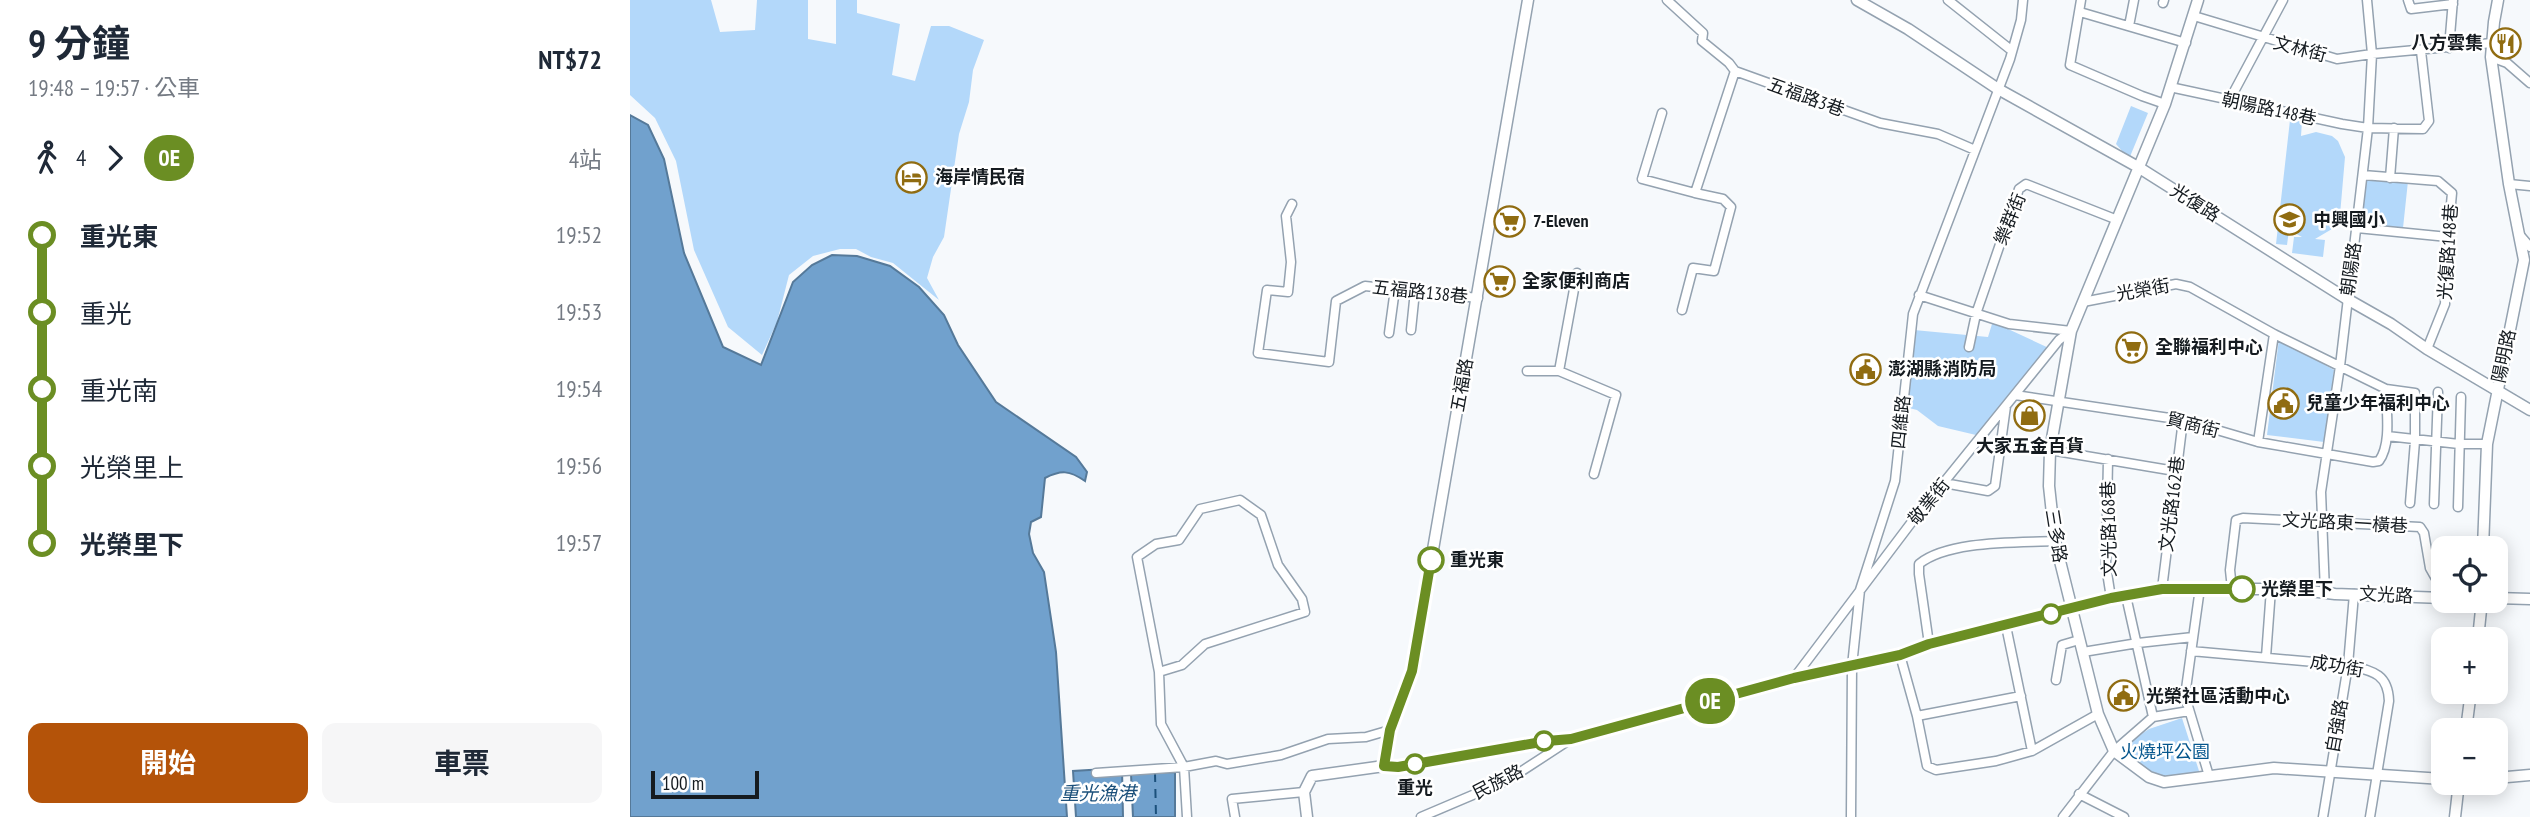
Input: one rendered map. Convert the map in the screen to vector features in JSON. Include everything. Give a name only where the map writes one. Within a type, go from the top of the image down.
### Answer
[{"type":"street","name":"五福路","points":[[1384,766],[1390,730],[1412,671],[1528,0]]},
{"type":"street","name":"五福路3巷","points":[[1667,0],[1703,33],[1702,41],[1735,71],[1880,123],[1938,134],[1975,150]]},
{"type":"street","name":"光復路","points":[[1857,0],[1908,29],[1998,89],[2138,167],[2427,349],[2497,388],[2530,410]]},
{"type":"street","points":[[1948,0],[2011,50]]},
{"type":"street","name":"四維路","points":[[1851,817],[1852,666],[1860,590],[1895,481],[1913,314],[1998,89],[2021,20],[2023,0]]},
{"type":"street","points":[[2081,0],[2070,65],[2165,104]]},
{"type":"street","points":[[2129,26],[2134,0]]},
{"type":"street","name":"三多路","points":[[2114,751],[2098,714],[2055,541],[2049,486],[2050,450],[2071,331],[2115,219],[2165,104],[2198,0]]},
{"type":"street","points":[[2230,102],[2283,0]]},
{"type":"street","name":"朝陽路","points":[[2328,453],[2368,128],[2372,54],[2367,0]]},
{"type":"street","points":[[2408,0],[2411,9],[2453,2],[2449,48]]},
{"type":"street","name":"陽明路","points":[[2483,536],[2487,444],[2524,261],[2509,184],[2491,57],[2498,0]]},
{"type":"street","points":[[2080,12],[2186,43]]},
{"type":"street","name":"文林街","points":[[2194,16],[2337,59],[2492,43]]},
{"type":"street","name":"朝陽路148巷","points":[[2170,87],[2230,102],[2368,128],[2423,129],[2429,121],[2421,51]]},
{"type":"street","points":[[2491,57],[2507,63],[2530,83]]},
{"type":"street","points":[[1695,193],[1735,71]]},
{"type":"street","points":[[1662,113],[1642,179],[1723,199],[1731,207],[1714,271],[1693,268],[1682,310]]},
{"type":"street","points":[[2362,175],[2390,177],[2394,128]]},
{"type":"street","name":"光復路148巷","points":[[2390,177],[2438,181],[2452,193],[2445,304],[2427,349]]},
{"type":"street","name":"樂群街","points":[[1969,346],[1976,314],[2019,189],[2026,184],[2115,219]]},
{"type":"street","points":[[2509,184],[2530,186]]},
{"type":"street","name":"五福路138巷","points":[[1292,204],[1286,216],[1291,262],[1288,292],[1267,290],[1258,353],[1329,362],[1336,301],[1365,286],[1478,298]]},
{"type":"street","points":[[2357,228],[2448,237]]},
{"type":"street","points":[[2519,234],[2530,247]]},
{"type":"street","points":[[1559,371],[1577,273]]},
{"type":"street","name":"光榮街","points":[[2084,302],[2176,284],[2190,287],[2274,334],[2386,389],[2415,393],[2415,440]]},
{"type":"street","points":[[1389,333],[1395,289]]},
{"type":"street","points":[[1411,330],[1415,291]]},
{"type":"street","points":[[1919,295],[2009,324],[2071,331]]},
{"type":"street","name":"敬業街","points":[[1794,678],[1944,483],[2059,340],[2071,331]]},
{"type":"street","points":[[2258,442],[2274,334]]},
{"type":"street","points":[[1527,371],[1559,371],[1616,395],[1594,474]]},
{"type":"street","points":[[2386,389],[2387,436],[2459,444],[2487,444]]},
{"type":"street","points":[[2434,504],[2438,392]]},
{"type":"street","name":"貿商街","points":[[2015,395],[2182,420],[2258,442],[2373,462],[2379,461],[2383,456],[2387,436]]},
{"type":"street","points":[[2458,507],[2461,397]]},
{"type":"street","points":[[1944,483],[1988,491],[1995,486],[2006,406]]},
{"type":"street","name":"文光路162巷","points":[[2162,589],[2182,420]]},
{"type":"street","points":[[2410,503],[2415,440]]},
{"type":"street","points":[[2050,450],[2175,471]]},
{"type":"street","points":[[2325,592],[2321,492],[2328,453]]},
{"type":"street","name":"文光路168巷","points":[[2108,460],[2106,566],[2111,598]]},
{"type":"street","points":[[1159,672],[1182,664],[1205,644],[1305,612],[1303,599],[1278,565],[1261,515],[1240,500],[1200,509],[1179,540],[1156,544],[1137,557],[1159,672],[1161,723],[1184,767],[1187,817]]},
{"type":"street","name":"文光路東一橫巷","points":[[2232,589],[2230,569],[2236,520],[2243,518],[2420,527],[2424,533],[2431,570]]},
{"type":"street","points":[[1929,644],[1919,564],[1927,558],[1972,545],[2055,541]]},
{"type":"street","points":[[2200,588],[2186,696],[2209,776]]},
{"type":"street","name":"文光路","points":[[1304,792],[1312,776],[1384,766],[1398,767],[1571,739],[1794,678],[1900,655],[1929,644],[2111,598],[2162,589],[2271,589],[2431,597]]},
{"type":"street","points":[[2266,657],[2271,589]]},
{"type":"street","name":"自強路","points":[[2323,817],[2348,665],[2354,594]]},
{"type":"street","points":[[2126,596],[2153,718]]},
{"type":"street","points":[[2508,598],[2530,599]]},
{"type":"street","points":[[2006,626],[2032,751]]},
{"type":"street","points":[[2083,652],[2193,637]]},
{"type":"street","points":[[2056,680],[2062,645],[2080,640]]},
{"type":"street","name":"成功街","points":[[2191,651],[2348,665],[2370,671],[2382,678],[2388,687],[2389,701],[2371,817]]},
{"type":"street","points":[[1900,655],[1917,716],[1927,766],[1936,770],[1996,761],[2032,751],[2098,714]]},
{"type":"street","points":[[1917,716],[2021,696]]},
{"type":"street","points":[[2063,817],[2114,751],[2153,718],[2189,711]]},
{"type":"street","points":[[1096,773],[1184,767],[1216,761],[1227,764],[1281,755],[1328,739],[1366,737],[1390,730]]},
{"type":"street","name":"民族路","points":[[1421,817],[1508,780],[1571,739]]},
{"type":"street","points":[[2114,751],[2149,777],[2164,782],[2274,768],[2431,778]]},
{"type":"street","points":[[2508,777],[2530,775]]},
{"type":"street","points":[[1235,817],[1232,799],[1304,792],[1307,817]]},
{"type":"street","points":[[2079,794],[2123,817]]},
{"type":"street","points":[[2455,817],[2458,795]]},
{"type":"green space","points":[[630,0],[711,0],[720,32],[755,30],[757,0],[808,0],[808,39],[836,44],[836,0],[857,0],[857,13],[900,24],[892,75],[915,81],[931,26],[949,26],[984,40],[973,70],[969,102],[959,134],[944,237],[933,257],[927,278],[939,300],[893,263],[871,257],[856,249],[840,249],[813,256],[789,275],[777,322],[762,355],[728,327],[694,250],[676,161],[655,118],[630,95]]},
{"type":"green space","points":[[2131,106],[2148,113],[2129,159],[2116,144]]},
{"type":"green space","points":[[2290,120],[2302,121],[2301,136],[2316,132],[2332,136],[2338,141],[2345,157],[2340,215],[2332,229],[2315,239],[2325,240],[2323,257],[2292,253],[2294,237],[2302,237],[2289,230],[2287,245],[2276,244]]},
{"type":"green space","points":[[2365,178],[2408,181],[2403,228],[2361,223]]},
{"type":"green space","points":[[1992,324],[2051,349],[1976,435],[1938,426],[1917,410],[1905,407],[1914,330],[1988,337]]},
{"type":"green space","points":[[2279,339],[2334,370],[2324,442],[2267,435]]},
{"type":"green space","name":"火燒坪公園","points":[[2182,718],[2200,774],[2156,776],[2132,758],[2123,746],[2149,729]]},
{"type":"water","points":[[630,115],[648,125],[664,159],[684,253],[723,347],[761,365],[793,282],[812,265],[832,255],[857,256],[890,266],[919,287],[944,315],[958,345],[996,402],[1076,457],[1087,472],[1085,481],[1065,472],[1045,478],[1041,517],[1031,522],[1029,534],[1033,553],[1044,572],[1056,652],[1067,817],[630,817]]},
{"type":"water","name":"重光漁港","points":[[1122,768],[1123,817],[1076,817],[1073,771]]},
{"type":"water","name":"重光漁港","points":[[1175,772],[1175,817],[1133,817],[1131,774]]},
{"type":"ferry route","points":[[1155,773],[1156,817]]},
{"type":"bus line","name":"0E","points":[[1431,560],[1412,671],[1390,730],[1384,766],[1398,767],[1571,739],[1794,678],[1900,655],[1929,644],[2111,598],[2162,589],[2242,589]]},
{"type":"place","name":"八方雲集","points":[[2506,43]]},
{"type":"place","name":"海岸情民宿","points":[[912,177]]},
{"type":"place","name":"中興國小","points":[[2290,220]]},
{"type":"place","name":"7-Eleven","points":[[1510,221]]},
{"type":"place","name":"全家便利商店","points":[[1499,281]]},
{"type":"place","name":"全聯福利中心","points":[[2132,347]]},
{"type":"place","name":"澎湖縣消防局","points":[[1865,369]]},
{"type":"place","name":"兒童少年福利中心","points":[[2283,403]]},
{"type":"place","name":"大家五金百貨","points":[[2030,415]]},
{"type":"place","name":"重光東","points":[[1431,560]]},
{"type":"place","name":"光榮里下","points":[[2242,589]]},
{"type":"place","name":"光榮社區活動中心","points":[[2123,696]]},
{"type":"place","name":"重光","points":[[1415,764]]}]
